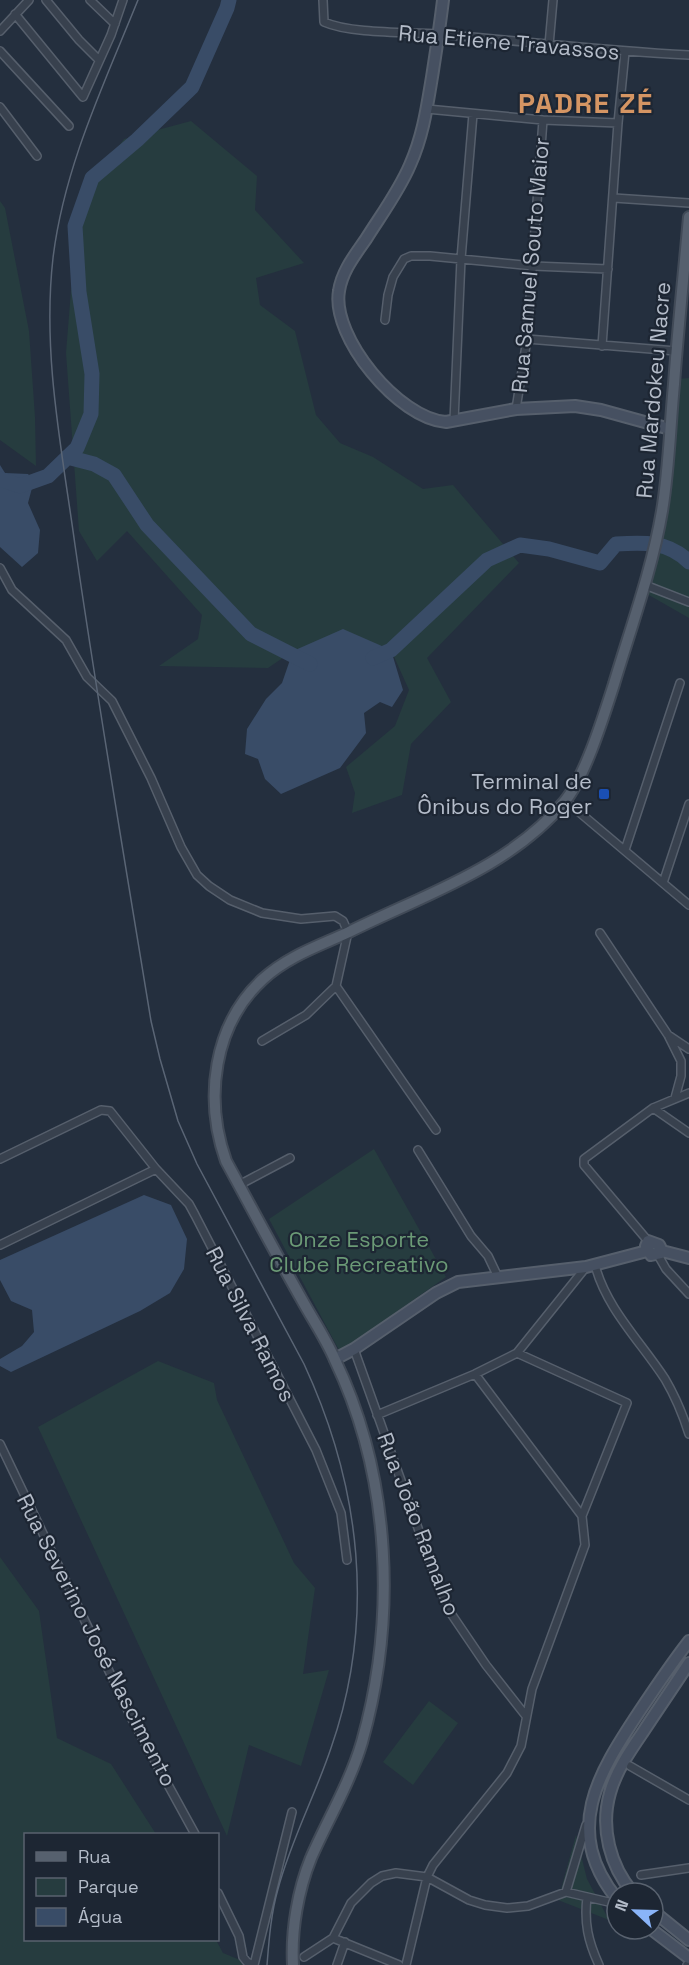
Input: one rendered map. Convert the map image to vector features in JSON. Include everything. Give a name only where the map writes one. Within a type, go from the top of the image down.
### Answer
[{"type":"main road","name":"Rua Mardokeu Nacre","points":[[290,1964],[296,1918],[306,1872],[357,1758],[372,1706],[381,1653],[384,1593],[381,1537],[374,1480],[361,1429],[335,1359],[225,1161],[218,1140],[214,1090],[218,1054],[232,1020],[250,992],[279,966],[305,950],[467,876],[499,858],[534,831],[566,801],[582,770],[605,712],[645,585],[658,530],[662,510],[689,217]]},
{"type":"street","points":[[2,26],[29,0]]},
{"type":"street","points":[[46,0],[99,60]]},
{"type":"street","points":[[90,0],[115,24]]},
{"type":"street","points":[[15,14],[83,97],[123,0]]},
{"type":"street","name":"Rua Etiene Travassos","points":[[322,0],[324,20],[343,28],[439,34],[624,52],[689,55]]},
{"type":"street","points":[[442,0],[439,34],[420,138],[410,165],[395,194],[340,282],[339,307],[347,333],[358,353],[389,393],[404,405],[436,421],[454,421],[516,409],[588,407],[670,429]]},
{"type":"street","points":[[549,45],[553,0]]},
{"type":"street","points":[[0,51],[69,126]]},
{"type":"street","points":[[602,346],[624,52]]},
{"type":"street","points":[[0,107],[37,156]]},
{"type":"street","points":[[427,109],[543,120],[618,123]]},
{"type":"street","points":[[454,421],[461,259],[473,114]]},
{"type":"street","name":"Rua Samuel Souto Maior","points":[[516,409],[527,339],[543,120]]},
{"type":"street","points":[[614,198],[689,203]]},
{"type":"street","points":[[385,320],[390,286],[398,266],[404,259],[421,255],[533,266],[608,269]]},
{"type":"street","points":[[527,339],[676,351]]},
{"type":"street","points":[[0,568],[12,590],[66,639],[87,677],[112,701],[151,778],[181,847],[197,875],[209,886],[244,907],[284,917],[302,919],[338,917],[343,921],[348,932],[336,986],[306,1015],[262,1041]]},
{"type":"street","points":[[645,585],[689,602]]},
{"type":"street","points":[[625,850],[680,683]]},
{"type":"street","points":[[566,801],[689,905]]},
{"type":"street","points":[[663,883],[689,804]]},
{"type":"street","points":[[600,933],[668,1035],[681,1062],[681,1076],[675,1098]]},
{"type":"street","points":[[336,986],[436,1130]]},
{"type":"street","points":[[668,1035],[689,1049]]},
{"type":"street","points":[[689,1093],[653,1108],[585,1157],[583,1161],[654,1249],[666,1269],[689,1293]]},
{"type":"street","points":[[653,1108],[689,1133]]},
{"type":"street","name":"Rua Silva Ramos","points":[[0,1159],[101,1110],[110,1111],[156,1169],[189,1204],[315,1450],[341,1513],[347,1560]]},
{"type":"street","points":[[418,1149],[471,1236],[488,1256],[498,1276]]},
{"type":"street","points":[[239,1185],[290,1158]]},
{"type":"street","points":[[0,1245],[156,1169]]},
{"type":"street","points":[[335,1359],[354,1349],[447,1286],[468,1280],[590,1266],[654,1249],[689,1258]]},
{"type":"street","points":[[377,1415],[475,1374],[516,1353],[590,1266]]},
{"type":"street","points":[[590,1266],[614,1306],[665,1379],[675,1397],[689,1434]]},
{"type":"street","name":"Rua João Ramalho","points":[[354,1349],[450,1612],[486,1665],[526,1716]]},
{"type":"street","points":[[406,1965],[427,1877],[440,1854],[511,1766],[521,1746],[532,1689],[585,1545],[582,1516],[627,1403],[516,1353]]},
{"type":"street","points":[[475,1374],[582,1516]]},
{"type":"street","name":"Rua Severino José Nascimento","points":[[0,1444],[133,1721],[195,1833]]},
{"type":"street","points":[[566,1892],[597,1785],[609,1758],[689,1641]]},
{"type":"street","points":[[624,1881],[611,1857],[606,1820],[610,1793],[628,1755],[685,1679],[689,1663]]},
{"type":"street","points":[[630,1766],[689,1800]]},
{"type":"street","points":[[251,1964],[292,1812]]},
{"type":"street","points":[[590,1814],[593,1854],[605,1881]]},
{"type":"street","points":[[641,1875],[689,1868]]},
{"type":"street","points":[[304,1957],[333,1938],[351,1903],[371,1882],[382,1876],[396,1873],[427,1877],[470,1900],[507,1908],[528,1906],[566,1892],[605,1901]]},
{"type":"street","points":[[219,1895],[239,1936],[242,1953],[251,1964]]},
{"type":"street","points":[[587,1897],[584,1920],[599,1965]]},
{"type":"street","points":[[665,1921],[689,1940]]},
{"type":"street","points":[[333,1938],[399,1965]]},
{"type":"street","points":[[665,1940],[689,1958]]},
{"type":"street","points":[[337,1965],[345,1942]]},
{"type":"green space","points":[[191,121],[257,176],[255,210],[304,263],[256,278],[260,305],[295,331],[316,415],[340,443],[373,457],[423,489],[453,485],[519,563],[427,658],[451,702],[411,744],[402,795],[352,813],[355,793],[346,767],[395,726],[409,690],[391,650],[293,651],[268,668],[159,666],[198,639],[202,615],[127,531],[97,561],[79,531],[66,353],[78,203],[124,139]]},
{"type":"green space","points":[[0,201],[5,208],[29,331],[36,466],[0,440]]},
{"type":"green space","points":[[689,378],[689,618],[640,590],[662,522],[677,379]]},
{"type":"green space","name":"Onze Esporte Clube Recreativo","points":[[374,1149],[446,1277],[340,1352],[269,1219]]},
{"type":"green space","points":[[158,1361],[214,1383],[217,1400],[294,1563],[315,1588],[303,1674],[329,1670],[301,1766],[249,1745],[227,1836],[38,1427]]},
{"type":"green space","points":[[0,1557],[39,1611],[57,1738],[111,1764],[155,1833],[24,1833],[24,1941],[217,1941],[223,1953],[245,1962],[246,1965],[0,1965]]},
{"type":"green space","points":[[429,1701],[458,1723],[413,1785],[383,1762]]},
{"type":"green space","points":[[576,1835],[587,1879],[605,1913],[605,1918],[558,1900]]},
{"type":"water","points":[[0,465],[5,473],[28,474],[38,485],[32,488],[28,503],[40,530],[38,553],[22,567],[0,547]]},
{"type":"water","points":[[343,629],[391,650],[403,690],[392,707],[380,702],[364,713],[366,733],[340,768],[281,794],[265,779],[258,759],[245,754],[247,729],[266,699],[282,683],[293,651]]},
{"type":"water","points":[[144,1195],[171,1205],[187,1239],[184,1269],[170,1293],[140,1311],[11,1372],[0,1366],[0,1359],[22,1346],[34,1332],[32,1310],[11,1301],[0,1280],[0,1260]]},
{"type":"waterway","points":[[0,479],[20,486],[48,476],[77,448],[91,414],[92,374],[79,292],[75,226],[92,178],[137,140],[192,87],[229,0]]},
{"type":"waterway","points":[[67,457],[94,464],[114,475],[147,525],[251,634],[310,664]]},
{"type":"waterway","points":[[373,658],[391,650],[487,560],[520,545],[549,549],[600,563],[616,544],[646,543],[673,550],[689,562]]},
{"type":"tram line","points":[[138,0],[87,126],[58,224],[50,294],[50,330],[59,438],[112,783],[151,1021],[160,1059],[178,1121],[197,1164],[304,1364],[323,1411],[339,1458],[356,1554],[357,1602],[354,1651],[345,1700],[331,1748],[278,1889],[272,1917],[267,1965]]},
{"type":"place","name":"Terminal de Ônibus do Roger","points":[[604,794]]},
{"type":"district","name":"PADRE ZÉ","points":[[586,103]]}]
